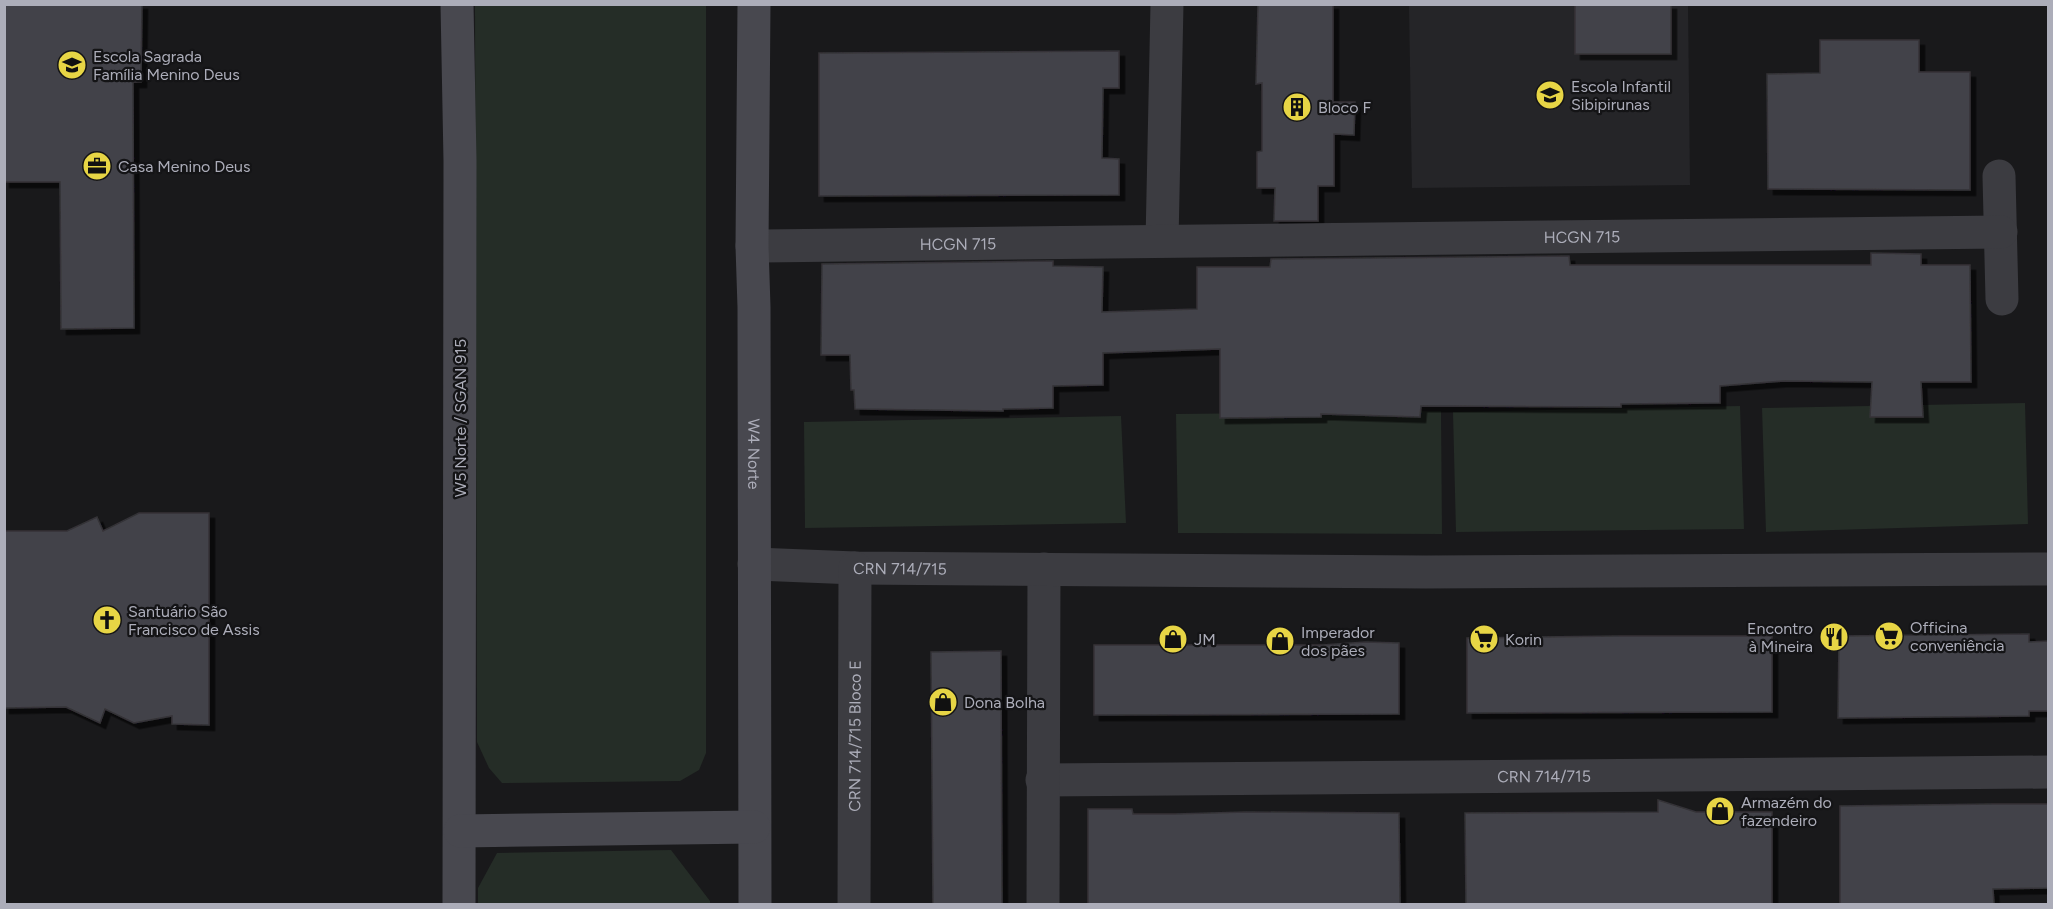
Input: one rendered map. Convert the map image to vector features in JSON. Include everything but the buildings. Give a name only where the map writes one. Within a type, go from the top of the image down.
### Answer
[{"type":"main road","name":"W5 Norte / SGAN 915","points":[[457,4],[460,161],[459,904]]},
{"type":"main road","name":"W4 Norte","points":[[754,4],[752,246],[755,904]]},
{"type":"main road","points":[[460,831],[754,827]]},
{"type":"street","points":[[1162,241],[1167,4]]},
{"type":"street","points":[[1999,176],[2002,299]]},
{"type":"street","name":"HCGN 715","points":[[752,246],[2001,232]]},
{"type":"street","name":"CRN 714/715","points":[[754,564],[855,568],[1485,572],[2049,569]]},
{"type":"street","name":"CRN 714/715 Bloco E","points":[[854,904],[855,568]]},
{"type":"street","points":[[1042,904],[1044,569]]},
{"type":"street","name":"CRN 714/715","points":[[1042,780],[2049,772]]},
{"type":"shaded area","points":[[475,5],[706,5],[706,753],[699,770],[680,781],[502,783],[489,768],[477,742]]},
{"type":"shaded area","name":"Escola Infantil Sibipirunas","points":[[1409,5],[1688,5],[1690,185],[1412,188]]},
{"type":"shaded area","points":[[2025,403],[2028,524],[1766,532],[1762,408]]},
{"type":"shaded area","points":[[1740,406],[1744,529],[1456,532],[1453,412]]},
{"type":"shaded area","points":[[1441,411],[1442,534],[1178,533],[1176,414]]},
{"type":"shaded area","points":[[1121,416],[1126,523],[805,528],[804,422]]},
{"type":"shaded area","points":[[671,850],[710,904],[478,904],[478,888],[497,853]]},
{"type":"place","name":"Escola Sagrada Família Menino Deus","points":[[72,65]]},
{"type":"place","name":"Escola Infantil Sibipirunas","points":[[1550,95]]},
{"type":"place","name":"Bloco F","points":[[1297,107]]},
{"type":"place","name":"Casa Menino Deus","points":[[97,166]]},
{"type":"place","name":"Santuário São Francisco de Assis","points":[[107,620]]},
{"type":"place","name":"Officina conveniência","points":[[1889,636]]},
{"type":"place","name":"Encontro à Mineira","points":[[1834,637]]},
{"type":"place","name":"JM","points":[[1173,639]]},
{"type":"place","name":"Korin","points":[[1484,639]]},
{"type":"place","name":"Imperador dos pães","points":[[1280,641]]},
{"type":"place","name":"Dona Bolha","points":[[943,702]]},
{"type":"place","name":"Armazém do fazendeiro","points":[[1720,811]]}]
